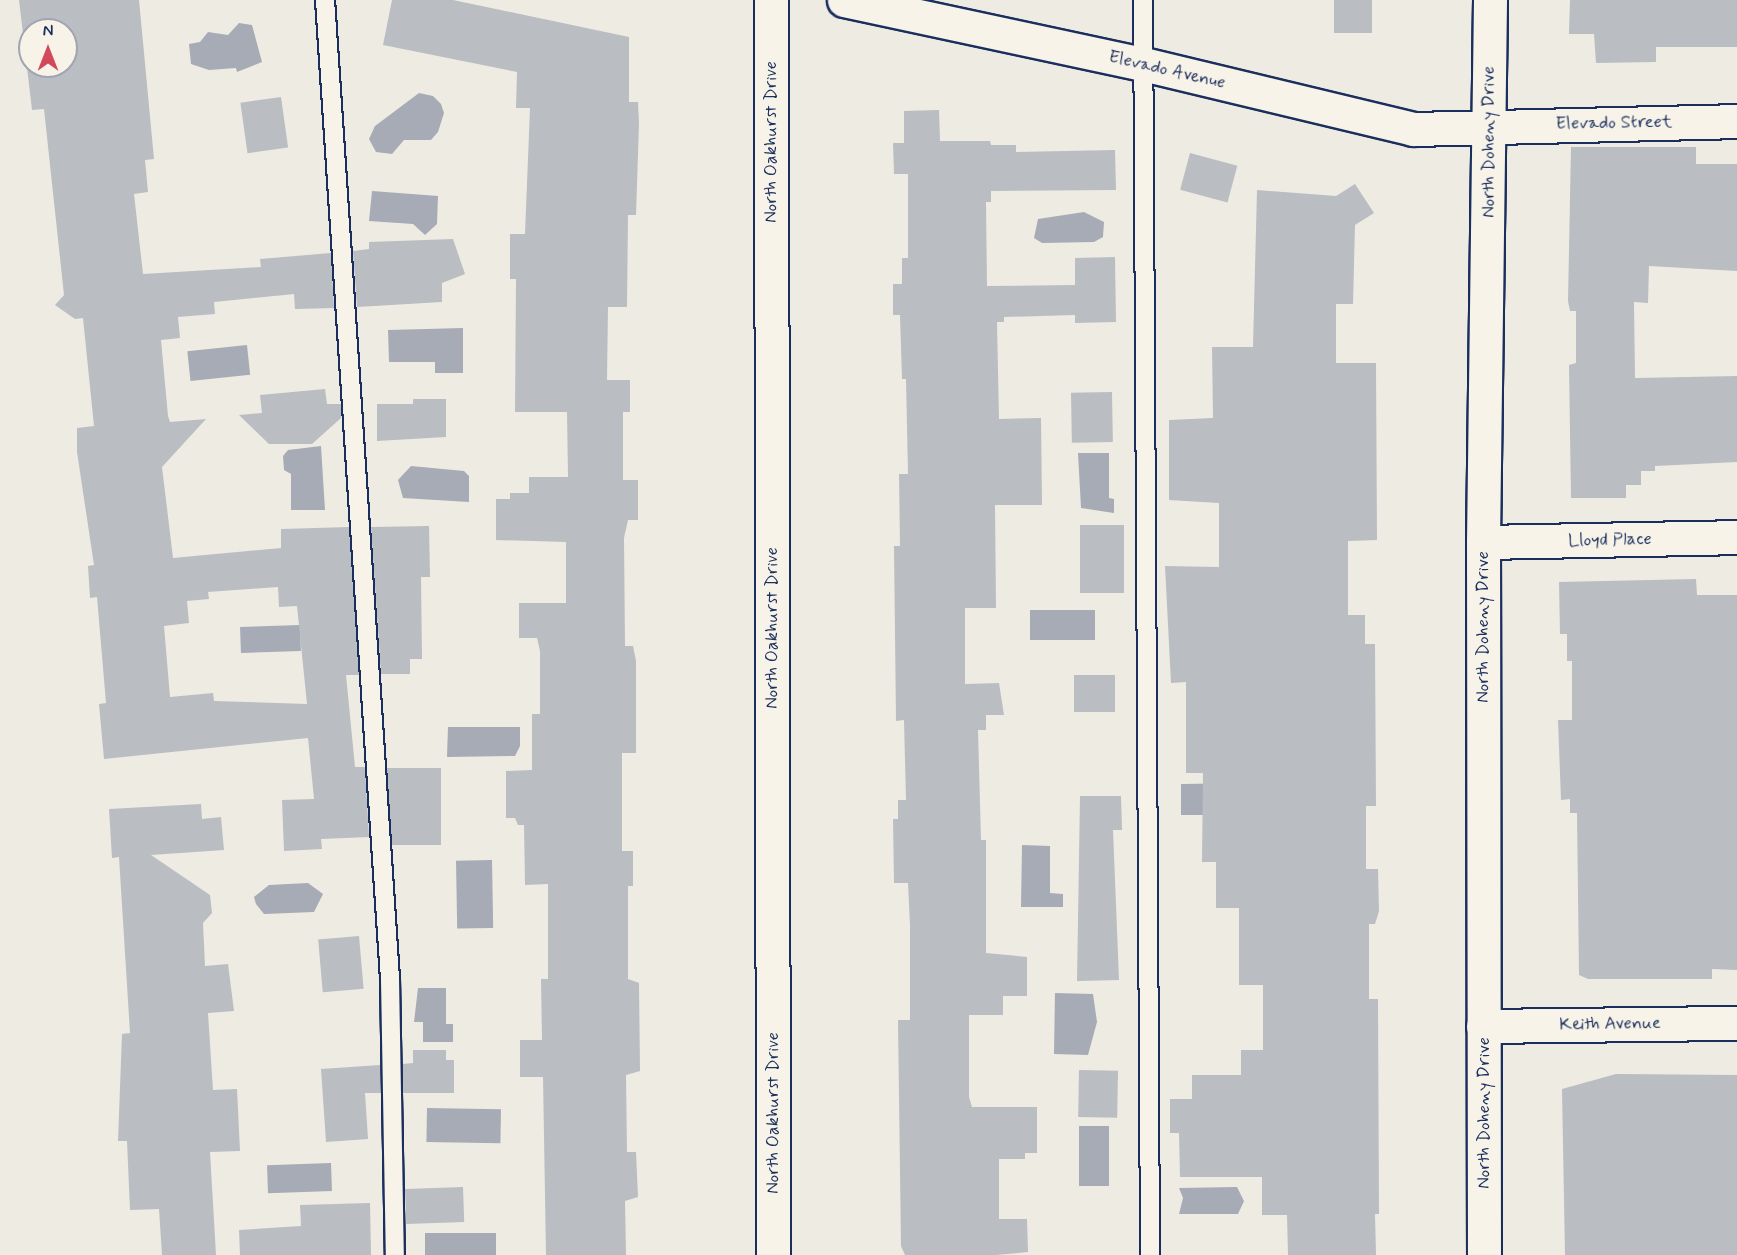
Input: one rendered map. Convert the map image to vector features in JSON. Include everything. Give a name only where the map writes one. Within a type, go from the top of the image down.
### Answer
[{"type":"street","name":"North Oakhurst Drive","points":[[771,0],[773,1255]]},
{"type":"street","name":"Elevado Avenue","points":[[844,0],[1143,64],[1413,129],[1491,124]]},
{"type":"street","name":"North Doheny Drive","points":[[1485,1255],[1484,542],[1491,124],[1490,0]]},
{"type":"street","name":"Elevado Street","points":[[1491,124],[1737,121]]},
{"type":"street","name":"Lloyd Place","points":[[1484,542],[1737,537]]},
{"type":"street","name":"Keith Avenue","points":[[1483,1026],[1737,1023]]},
{"type":"lane","points":[[325,0],[390,979],[395,1255]]},
{"type":"lane","points":[[1143,0],[1150,1255]]},
{"type":"shaded area","points":[[239,23],[252,25],[262,62],[237,72],[236,68],[209,70],[191,64],[189,44],[200,42],[208,32],[228,35]]},
{"type":"shaded area","points":[[419,93],[433,96],[441,104],[444,113],[438,132],[431,140],[404,140],[392,154],[376,152],[369,139],[375,126]]},
{"type":"shaded area","points":[[372,191],[438,196],[437,224],[425,235],[413,224],[369,221]]},
{"type":"shaded area","points":[[1084,212],[1104,222],[1103,237],[1094,242],[1042,243],[1034,238],[1038,219]]},
{"type":"shaded area","points":[[463,328],[463,373],[435,373],[435,362],[389,362],[388,330]]},
{"type":"shaded area","points":[[247,345],[250,375],[190,381],[187,351]]},
{"type":"shaded area","points":[[321,446],[325,510],[291,510],[291,474],[284,470],[283,456],[288,450]]},
{"type":"shaded area","points":[[1078,453],[1109,453],[1109,498],[1114,499],[1114,513],[1081,508]]},
{"type":"shaded area","points":[[411,466],[464,471],[469,476],[469,502],[403,498],[398,480]]},
{"type":"shaded area","points":[[1030,610],[1095,610],[1095,640],[1030,640]]},
{"type":"shaded area","points":[[300,625],[301,651],[241,653],[240,627]]},
{"type":"shaded area","points":[[448,727],[520,727],[520,746],[515,756],[447,757]]},
{"type":"shaded area","points":[[1249,783],[1229,815],[1181,815],[1181,784]]},
{"type":"shaded area","points":[[1022,845],[1050,846],[1050,893],[1063,894],[1063,907],[1021,907]]},
{"type":"shaded area","points":[[492,860],[493,928],[457,929],[456,861]]},
{"type":"shaded area","points":[[308,883],[323,894],[314,912],[264,914],[256,904],[254,897],[269,885]]},
{"type":"shaded area","points":[[418,988],[446,988],[446,1024],[453,1024],[453,1042],[423,1042],[423,1022],[414,1022]]},
{"type":"shaded area","points":[[1055,993],[1093,994],[1097,1022],[1088,1055],[1054,1054]]},
{"type":"shaded area","points":[[427,1108],[501,1109],[500,1143],[426,1142]]},
{"type":"shaded area","points":[[1079,1126],[1109,1126],[1109,1186],[1079,1186]]},
{"type":"shaded area","points":[[331,1163],[332,1191],[268,1193],[267,1165]]},
{"type":"shaded area","points":[[1237,1187],[1244,1201],[1238,1214],[1179,1214],[1183,1198],[1179,1188]]},
{"type":"shaded area","points":[[425,1233],[496,1233],[496,1255],[425,1255]]},
{"type":"building","points":[[19,0],[139,0],[154,159],[145,160],[148,192],[134,194],[143,274],[261,267],[260,259],[331,253],[334,308],[295,309],[294,294],[214,302],[215,314],[178,317],[180,338],[161,340],[168,416],[170,422],[206,419],[162,467],[173,558],[281,548],[281,529],[349,527],[359,675],[346,675],[355,767],[365,767],[369,837],[321,839],[322,849],[284,851],[282,800],[314,799],[308,738],[104,759],[99,704],[106,703],[97,597],[90,598],[88,566],[94,565],[77,452],[77,428],[94,426],[83,318],[75,319],[55,305],[64,295],[44,109],[32,110],[28,78],[78,78],[78,18],[21,18]],"holes":[[[278,587],[279,607],[297,606],[307,704],[214,701],[213,693],[170,697],[164,626],[189,623],[187,601],[209,599],[208,592]]]},
{"type":"building","points":[[392,0],[453,0],[629,37],[629,102],[638,102],[639,123],[636,215],[628,215],[627,307],[608,307],[607,380],[630,380],[630,412],[623,412],[623,480],[638,480],[638,520],[628,520],[624,538],[625,646],[633,646],[636,661],[636,753],[622,753],[622,851],[633,851],[633,886],[628,886],[628,979],[639,983],[640,1071],[626,1075],[627,1152],[636,1152],[638,1197],[625,1201],[626,1255],[546,1255],[543,1077],[520,1077],[520,1040],[542,1040],[541,979],[548,979],[548,884],[525,885],[524,825],[518,825],[515,818],[506,818],[506,771],[532,770],[532,714],[540,714],[540,651],[537,638],[519,638],[519,603],[566,603],[566,542],[496,540],[496,499],[510,499],[510,493],[529,493],[529,477],[568,477],[567,412],[515,412],[516,279],[510,279],[510,234],[525,234],[530,108],[516,108],[517,72],[383,45]]},
{"type":"building","points":[[1334,0],[1372,0],[1372,33],[1334,33]]},
{"type":"building","points":[[1570,0],[1737,0],[1737,47],[1656,47],[1656,62],[1596,63],[1594,34],[1569,34]]},
{"type":"building","points":[[281,97],[288,148],[247,153],[240,103]]},
{"type":"building","points":[[939,110],[940,141],[990,141],[991,145],[1016,145],[1016,152],[1115,150],[1116,190],[991,191],[991,202],[986,202],[987,286],[1075,285],[1075,258],[1115,257],[1116,322],[1075,323],[1075,315],[1004,317],[1004,322],[997,322],[999,419],[1041,418],[1042,505],[995,505],[996,608],[965,608],[965,684],[999,683],[1004,715],[986,715],[986,730],[978,730],[981,840],[986,840],[986,953],[1027,957],[1027,996],[1003,996],[1003,1015],[969,1015],[969,1097],[972,1107],[1037,1107],[1037,1153],[1025,1153],[1025,1159],[999,1159],[999,1219],[1027,1219],[1028,1252],[996,1255],[905,1255],[901,1246],[898,1020],[910,1020],[910,926],[908,883],[894,883],[893,819],[898,819],[898,800],[906,800],[904,720],[896,721],[894,546],[900,546],[899,474],[908,474],[906,379],[902,379],[900,315],[893,315],[893,284],[902,284],[902,258],[908,258],[908,174],[894,174],[893,143],[904,143],[904,111]]},
{"type":"building","points":[[1571,147],[1696,147],[1696,164],[1737,164],[1737,271],[1649,266],[1648,303],[1634,302],[1635,378],[1737,376],[1737,462],[1655,466],[1655,471],[1641,471],[1641,485],[1626,485],[1626,498],[1571,498],[1569,365],[1576,363],[1576,311],[1570,311],[1568,301]]},
{"type":"building","points":[[1190,153],[1237,166],[1227,202],[1180,190]]},
{"type":"building","points":[[1355,184],[1374,213],[1355,225],[1353,304],[1336,304],[1336,363],[1376,363],[1377,540],[1348,541],[1348,615],[1365,615],[1365,644],[1375,644],[1376,806],[1366,806],[1366,869],[1378,869],[1379,911],[1375,924],[1369,924],[1369,999],[1378,999],[1379,1214],[1375,1214],[1376,1255],[1288,1255],[1287,1215],[1262,1215],[1262,1177],[1180,1177],[1179,1133],[1170,1133],[1170,1099],[1192,1099],[1192,1075],[1241,1075],[1241,1050],[1263,1050],[1263,985],[1239,985],[1239,908],[1216,908],[1216,862],[1202,862],[1203,773],[1186,773],[1186,682],[1171,683],[1165,566],[1219,567],[1219,503],[1169,500],[1169,420],[1213,418],[1212,347],[1253,347],[1257,190],[1336,196]]},
{"type":"building","points":[[453,239],[465,274],[442,283],[442,302],[357,307],[353,251],[369,249],[369,242]]},
{"type":"building","points":[[325,389],[327,404],[341,404],[341,418],[312,444],[269,444],[239,415],[262,413],[260,395]]},
{"type":"building","points":[[1112,392],[1113,442],[1072,443],[1071,393]]},
{"type":"building","points":[[413,399],[446,399],[446,437],[377,441],[377,404],[413,404]]},
{"type":"building","points":[[1080,525],[1124,525],[1124,593],[1080,593]]},
{"type":"building","points":[[429,526],[430,577],[421,577],[422,659],[410,659],[410,674],[381,674],[371,527]]},
{"type":"building","points":[[1696,579],[1697,595],[1737,595],[1737,970],[1712,969],[1712,979],[1588,979],[1579,975],[1577,813],[1570,813],[1570,799],[1561,800],[1558,720],[1572,720],[1572,661],[1567,661],[1567,634],[1560,634],[1559,582]]},
{"type":"building","points":[[1074,675],[1115,675],[1115,712],[1074,712]]},
{"type":"building","points":[[387,768],[441,768],[441,845],[387,845]]},
{"type":"building","points":[[1080,796],[1121,796],[1122,830],[1113,830],[1119,980],[1077,981]]},
{"type":"building","points":[[201,804],[202,819],[221,817],[224,850],[151,855],[210,895],[212,913],[203,923],[205,966],[228,964],[234,1011],[208,1013],[213,1090],[237,1089],[240,1151],[210,1152],[216,1255],[162,1255],[159,1209],[130,1210],[127,1141],[118,1141],[122,1034],[130,1033],[119,857],[112,858],[109,809]]},
{"type":"building","points":[[359,936],[364,989],[323,992],[318,940]]},
{"type":"building","points":[[413,1050],[446,1050],[446,1060],[454,1060],[454,1093],[403,1093],[403,1064],[413,1063]]},
{"type":"building","points":[[380,1065],[381,1093],[365,1093],[368,1139],[326,1142],[321,1069]]},
{"type":"building","points":[[1079,1070],[1118,1071],[1117,1118],[1078,1117]]},
{"type":"building","points":[[1616,1074],[1737,1075],[1737,1255],[1565,1255],[1562,1089]]},
{"type":"building","points":[[463,1187],[464,1222],[406,1224],[405,1189]]},
{"type":"building","points":[[370,1203],[371,1255],[240,1255],[239,1230],[301,1226],[300,1205]]}]
